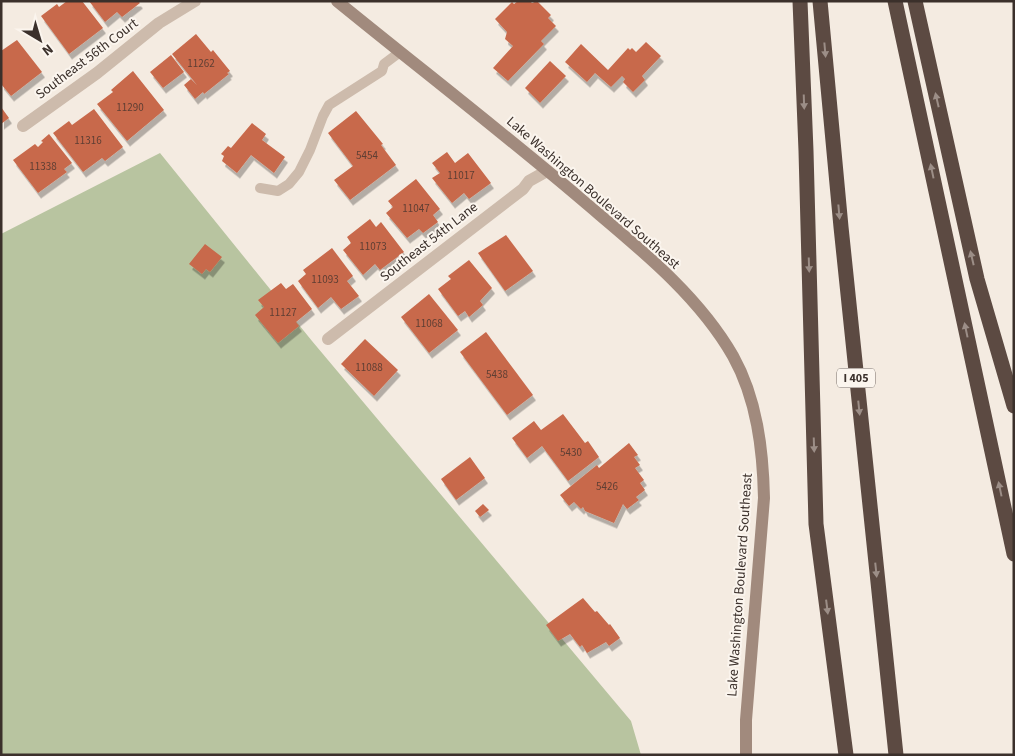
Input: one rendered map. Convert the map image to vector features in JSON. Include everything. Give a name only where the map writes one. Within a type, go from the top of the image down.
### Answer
[{"type":"highway","points":[[800,1],[816,524],[846,755]]},
{"type":"highway","name":"I 405","points":[[820,1],[840,226],[896,755]]},
{"type":"highway","points":[[896,1],[1014,554]]},
{"type":"highway","points":[[914,1],[977,278],[1014,406]]},
{"type":"main road","name":"Lake Washington Boulevard Southeast","points":[[337,1],[547,170],[633,243],[705,314],[732,355],[744,380],[756,416],[764,466],[764,498],[746,720],[746,755]]},
{"type":"street","name":"Southeast 56th Court","points":[[24,126],[96,73],[159,23],[194,1]]},
{"type":"street","name":"Southeast 54th Lane","points":[[328,339],[523,189],[529,181],[547,170]]},
{"type":"lane","points":[[260,188],[278,191],[289,184],[299,172],[310,150],[322,116],[329,105],[382,71],[384,64],[400,52]]},
{"type":"green space","points":[[160,153],[312,341],[631,721],[641,755],[1,755],[1,234]]},
{"type":"building","points":[[67,1],[82,1],[103,28],[69,54],[41,16],[57,4],[59,7]]},
{"type":"building","points":[[89,1],[138,1],[140,3],[122,17],[117,12],[105,22]]},
{"type":"building","points":[[518,1],[530,1],[532,3],[537,1],[551,15],[548,18],[556,26],[541,41],[544,44],[508,81],[493,68],[513,46],[505,39],[507,32],[495,19],[512,2],[514,4]]},
{"type":"building","points":[[196,34],[211,52],[213,50],[230,71],[227,73],[229,74],[204,94],[203,92],[195,99],[184,85],[191,79],[197,85],[172,54]]},
{"type":"building","points":[[17,40],[42,72],[11,96],[1,84],[1,51]]},
{"type":"building","points":[[646,42],[661,56],[642,76],[645,80],[633,92],[623,82],[625,79],[622,76],[611,87],[595,73],[587,82],[565,62],[581,44],[608,70],[628,48],[630,50],[632,48],[636,52]]},
{"type":"building","points":[[171,55],[184,72],[163,88],[150,72]]},
{"type":"building","points":[[550,61],[566,76],[540,103],[525,88]]},
{"type":"building","points":[[133,71],[164,110],[127,141],[97,104],[113,92],[111,90]]},
{"type":"building","points":[[1,107],[9,118],[1,124]]},
{"type":"building","points":[[94,109],[123,147],[105,161],[102,158],[83,172],[53,133],[69,121],[72,125]]},
{"type":"building","points":[[356,111],[383,144],[381,145],[396,165],[350,200],[334,180],[353,166],[328,133]]},
{"type":"building","points":[[252,123],[266,134],[262,140],[285,157],[274,173],[251,155],[237,173],[222,161],[224,156],[221,154],[228,146],[231,148]]},
{"type":"building","points":[[49,134],[72,163],[64,169],[67,172],[38,193],[13,160],[35,144],[38,147],[43,142],[41,141]]},
{"type":"building","points":[[447,152],[455,163],[468,153],[491,183],[469,199],[464,193],[452,203],[432,178],[440,173],[432,163]]},
{"type":"building","points":[[416,179],[440,209],[433,215],[438,222],[423,233],[419,229],[407,238],[386,213],[393,207],[388,201]]},
{"type":"building","points":[[370,219],[376,227],[381,222],[404,252],[380,270],[375,264],[363,275],[343,250],[351,243],[347,237]]},
{"type":"building","points":[[506,235],[533,271],[505,291],[478,253]]},
{"type":"building","points":[[205,244],[222,257],[210,272],[206,269],[202,274],[189,264]]},
{"type":"building","points":[[332,248],[353,276],[347,281],[359,296],[341,309],[331,297],[318,308],[298,281],[306,274],[303,270]]},
{"type":"building","points":[[469,260],[492,288],[480,301],[483,305],[469,317],[465,311],[458,316],[438,289],[451,279],[448,276]]},
{"type":"building","points":[[281,283],[286,289],[293,284],[312,309],[296,322],[299,326],[278,343],[255,315],[264,307],[258,300]]},
{"type":"building","points":[[429,294],[458,330],[429,353],[401,317]]},
{"type":"building","points":[[486,332],[533,395],[507,415],[460,352]]},
{"type":"building","points":[[365,339],[398,370],[374,396],[341,364]]},
{"type":"building","points":[[563,414],[585,443],[588,441],[599,457],[568,481],[542,446],[527,458],[512,438],[534,421],[541,430]]},
{"type":"building","points":[[629,443],[638,455],[634,457],[640,465],[635,468],[644,480],[640,483],[645,490],[636,497],[639,500],[627,509],[623,504],[614,523],[585,511],[583,507],[581,509],[574,502],[569,506],[560,495],[597,465],[599,468]]},
{"type":"building","points":[[470,457],[485,478],[456,500],[441,479]]},
{"type":"building","points":[[483,504],[489,510],[480,517],[475,511]]},
{"type":"building","points":[[583,598],[595,612],[597,611],[610,624],[620,638],[609,646],[606,642],[587,653],[582,645],[580,647],[570,634],[558,641],[546,625]]}]
